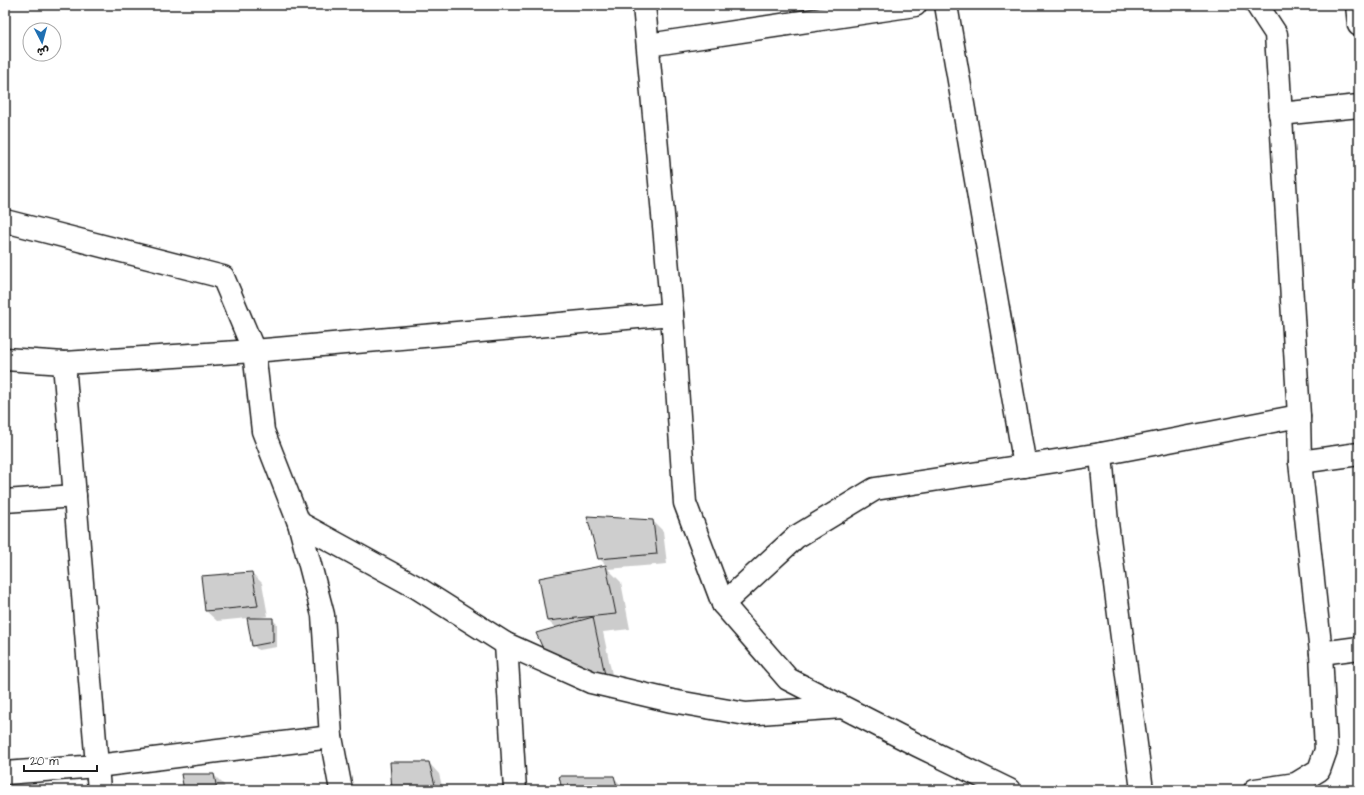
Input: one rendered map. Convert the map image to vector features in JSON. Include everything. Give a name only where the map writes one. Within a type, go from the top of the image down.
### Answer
[{"type":"street","points":[[644,5],[672,314],[686,503],[723,604],[788,679],[1009,790]]},
{"type":"street","points":[[648,45],[915,5]]},
{"type":"street","points":[[946,5],[1025,466]]},
{"type":"street","points":[[1255,790],[1296,784],[1319,770],[1326,750],[1321,653],[1300,462],[1299,416],[1276,34],[1257,5]]},
{"type":"street","points":[[1357,5],[1359,25]]},
{"type":"street","points":[[1280,114],[1359,106]]},
{"type":"street","points":[[5,221],[223,277],[254,352],[263,431],[299,523],[323,615],[331,737],[342,790]]},
{"type":"street","points":[[5,359],[64,363],[254,352],[672,314]]},
{"type":"street","points":[[64,363],[99,790]]},
{"type":"street","points":[[723,604],[796,537],[875,489],[1101,454],[1299,416]]},
{"type":"street","points":[[1101,454],[1107,523],[1142,790]]},
{"type":"street","points":[[1300,462],[1359,454]]},
{"type":"street","points":[[5,501],[75,496]]},
{"type":"street","points":[[299,523],[416,587],[506,644],[591,682],[679,702],[746,714],[842,707]]},
{"type":"street","points":[[506,644],[515,790]]},
{"type":"street","points":[[1321,653],[1359,648]]},
{"type":"street","points":[[5,773],[97,766],[331,737]]},
{"type":"building","points":[[587,516],[653,520],[657,554],[598,559]]},
{"type":"building","points":[[606,565],[616,614],[547,621],[539,578]]},
{"type":"building","points":[[252,572],[258,606],[205,611],[201,576]]},
{"type":"building","points":[[593,617],[605,675],[545,653],[536,633]]},
{"type":"building","points":[[247,618],[273,618],[273,642],[252,646]]},
{"type":"building","points":[[390,762],[429,762],[436,789],[392,790]]},
{"type":"building","points":[[181,774],[214,774],[217,790],[184,790]]},
{"type":"building","points":[[559,776],[614,776],[618,790],[562,790]]}]
